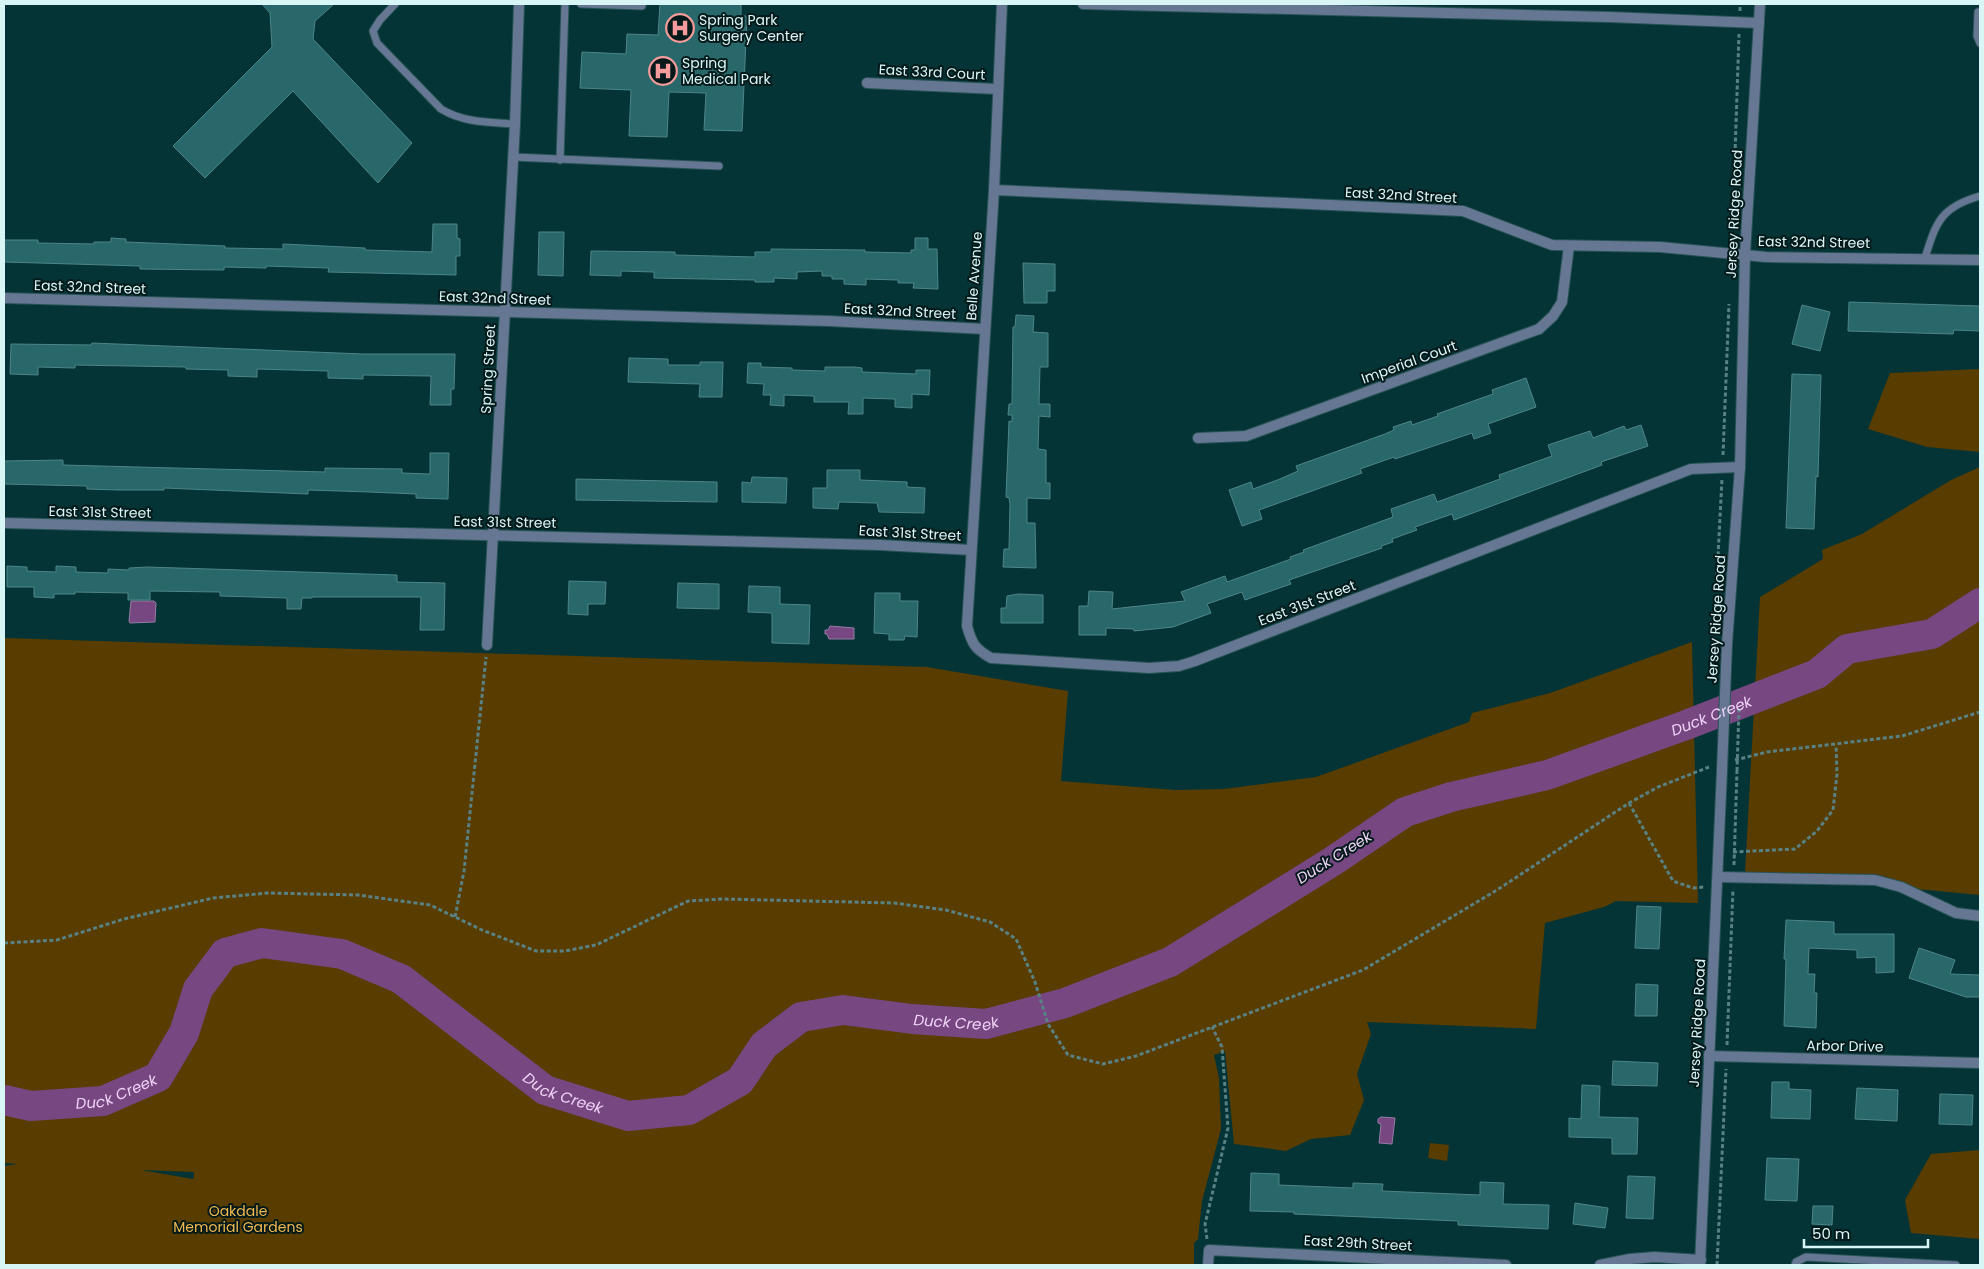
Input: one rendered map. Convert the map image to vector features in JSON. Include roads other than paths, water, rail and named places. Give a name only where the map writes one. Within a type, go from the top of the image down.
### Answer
[{"type":"street","name":"Spring Street","points":[[487,645],[515,124],[519,4]]},
{"type":"street","name":"Belle Avenue","points":[[971,550],[994,190],[996,89],[1002,4]]},
{"type":"street","points":[[1083,4],[1609,17],[1759,23]]},
{"type":"street","name":"Jersey Ridge Road","points":[[1700,1263],[1717,882],[1719,768],[1740,467],[1745,254],[1760,4]]},
{"type":"street","name":"East 33rd Court","points":[[867,83],[996,89]]},
{"type":"street","name":"East 32nd Street","points":[[994,190],[1463,211],[1552,245],[1660,247],[1766,257],[1980,260]]},
{"type":"street","name":"Imperial Court","points":[[1198,438],[1246,436],[1538,329],[1553,316],[1562,302],[1569,246]]},
{"type":"street","name":"East 32nd Street","points":[[4,298],[829,321],[985,329]]},
{"type":"street","name":"East 31st Street","points":[[4,523],[880,545],[971,550],[967,626],[972,642],[978,651],[992,658],[1149,668],[1179,666],[1194,662],[1691,469],[1740,467]]},
{"type":"street","points":[[1717,882],[1733,877],[1875,880],[1901,887],[1956,913],[1980,916]]},
{"type":"street","name":"Arbor Drive","points":[[1709,1056],[1980,1063]]},
{"type":"street","name":"East 29th Street","points":[[1208,1265],[1209,1250],[1506,1265]]},
{"type":"street","points":[[1600,1265],[1630,1258],[1655,1258],[1700,1263]]},
{"type":"lane","points":[[395,4],[380,20],[373,31],[377,43],[435,102],[453,116],[474,121],[515,124]]},
{"type":"lane","points":[[560,160],[565,4]]},
{"type":"lane","points":[[581,4],[642,6],[642,4]]},
{"type":"lane","points":[[1978,12],[1977,36],[1980,43]]},
{"type":"lane","points":[[513,157],[719,166]]},
{"type":"lane","points":[[1925,258],[1935,226],[1951,208],[1980,196]]},
{"type":"lane","points":[[1794,1265],[1806,1257],[1956,1265]]},
{"type":"waterway","name":"Duck Creek","points":[[4,1100],[31,1106],[103,1101],[158,1077],[184,1033],[198,989],[225,953],[262,943],[342,954],[401,979],[545,1090],[628,1116],[689,1110],[740,1081],[764,1045],[801,1017],[843,1010],[912,1019],[986,1024],[1065,1003],[1170,962],[1333,861],[1405,812],[1451,797],[1547,775],[1686,725],[1817,674],[1847,649],[1932,634],[1980,603]]},
{"type":"place","name":"Spring Park Surgery Center","points":[[680,28]]},
{"type":"place","name":"Spring Medical Park","points":[[663,71]]},
{"type":"park label","name":"Oakdale Memorial Gardens","points":[[238,1220]]}]
